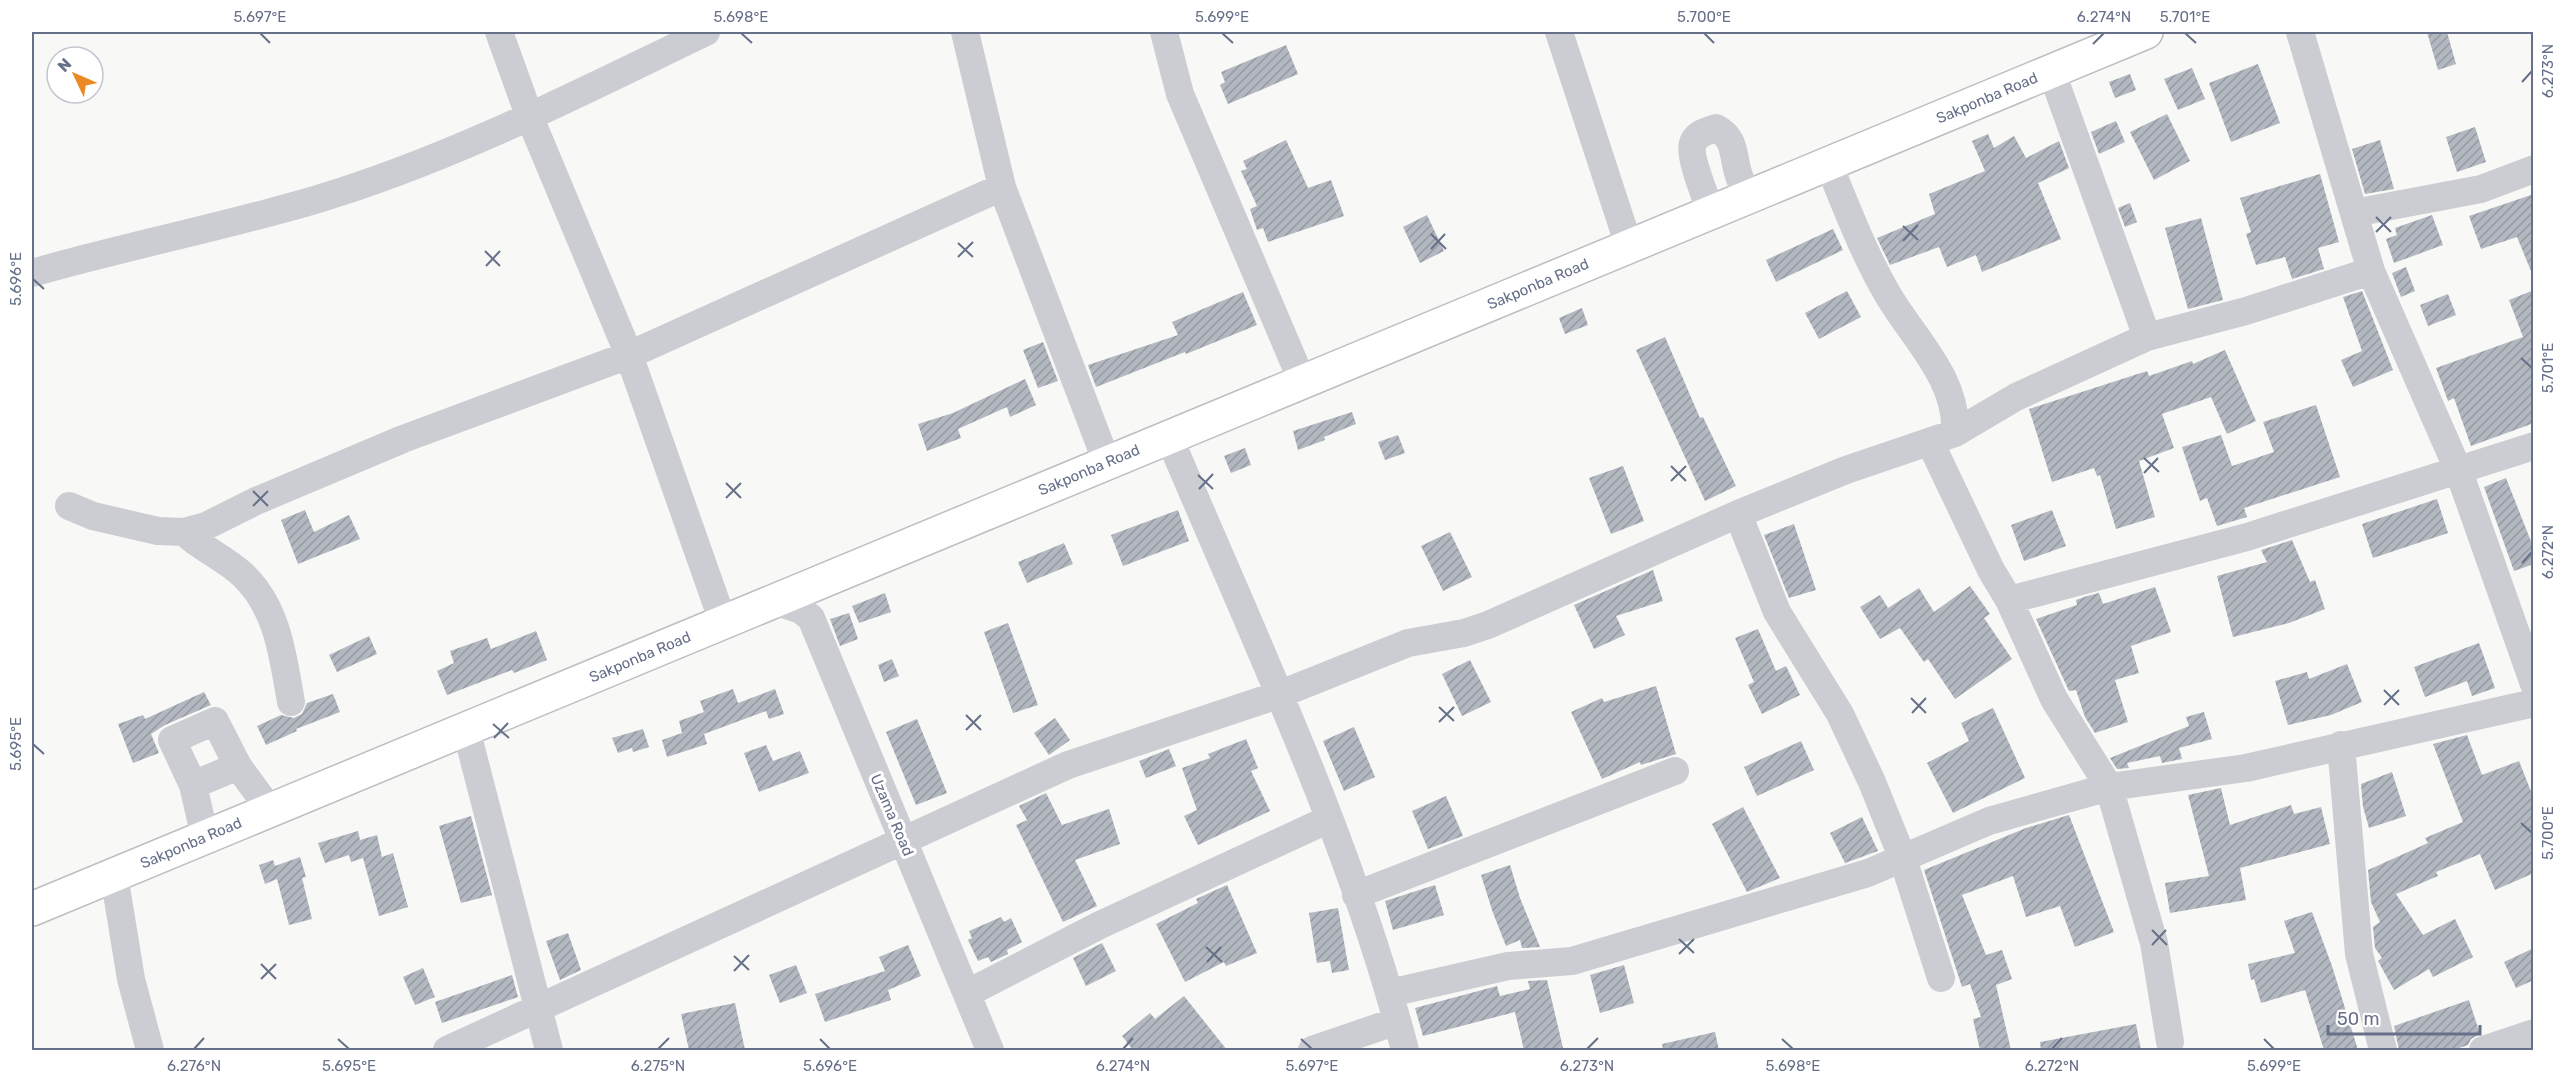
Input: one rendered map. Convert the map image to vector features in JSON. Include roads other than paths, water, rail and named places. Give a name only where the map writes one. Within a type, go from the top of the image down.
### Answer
[{"type":"main road","name":"Sakponba Road","points":[[32,909],[2146,32]]},
{"type":"street","points":[[499,32],[530,118],[629,355],[723,622]]},
{"type":"street","points":[[32,273],[318,199],[423,163],[530,118],[706,32]]},
{"type":"street","points":[[965,32],[1002,187],[1107,463]]},
{"type":"street","points":[[1164,32],[1180,94],[1302,381]]},
{"type":"street","points":[[1559,32],[1629,246]]},
{"type":"street","points":[[2300,32],[2371,272],[2459,472],[2534,684]]},
{"type":"street","points":[[2051,70],[2147,337]]},
{"type":"street","points":[[1711,212],[1693,155],[1693,143],[1701,133],[1716,128],[1725,133],[1733,147],[1737,168],[1747,197]]},
{"type":"street","points":[[1829,165],[1860,240],[1888,296],[1945,382],[1954,410],[1942,437],[1991,570],[2009,600],[2054,699],[2109,787],[2154,943],[2170,1042]]},
{"type":"street","points":[[2354,213],[2481,189],[2534,170]]},
{"type":"street","points":[[69,506],[113,521],[158,531],[184,532],[206,526],[256,501],[403,439],[629,355],[1002,187]]},
{"type":"street","points":[[447,1050],[485,1031],[540,1010],[902,840],[1068,765],[1278,695],[1408,643],[1464,633],[1488,625],[1738,514],[1846,470],[1942,437],[2016,397],[2147,337],[2246,311],[2371,272]]},
{"type":"street","points":[[1169,437],[1329,819],[1390,993],[1404,1050]]},
{"type":"street","points":[[2009,600],[2247,537],[2459,472],[2534,446]]},
{"type":"street","points":[[1738,514],[1777,612],[1840,714],[1903,859],[1941,978]]},
{"type":"street","points":[[184,532],[199,546],[243,574],[265,600],[280,643],[291,702]]},
{"type":"street","name":"Uzama Road","points":[[774,601],[801,610],[811,618],[990,1050]]},
{"type":"street","points":[[1390,993],[1508,966],[1572,961],[1727,917],[1868,873],[1989,821],[2109,787],[2246,768],[2341,745],[2534,704]]},
{"type":"street","points":[[205,837],[193,785],[172,741],[214,721],[238,766],[270,810]]},
{"type":"street","points":[[466,729],[549,1050]]},
{"type":"street","points":[[2341,745],[2359,954],[2383,1050]]},
{"type":"street","points":[[193,785],[238,766]]},
{"type":"street","points":[[1356,895],[1675,771]]},
{"type":"street","points":[[968,993],[1100,925],[1329,819]]},
{"type":"street","points":[[114,875],[131,979],[150,1050]]},
{"type":"street","points":[[1312,1050],[1397,1021]]},
{"type":"street","points":[[2483,1050],[2534,1033]]}]
